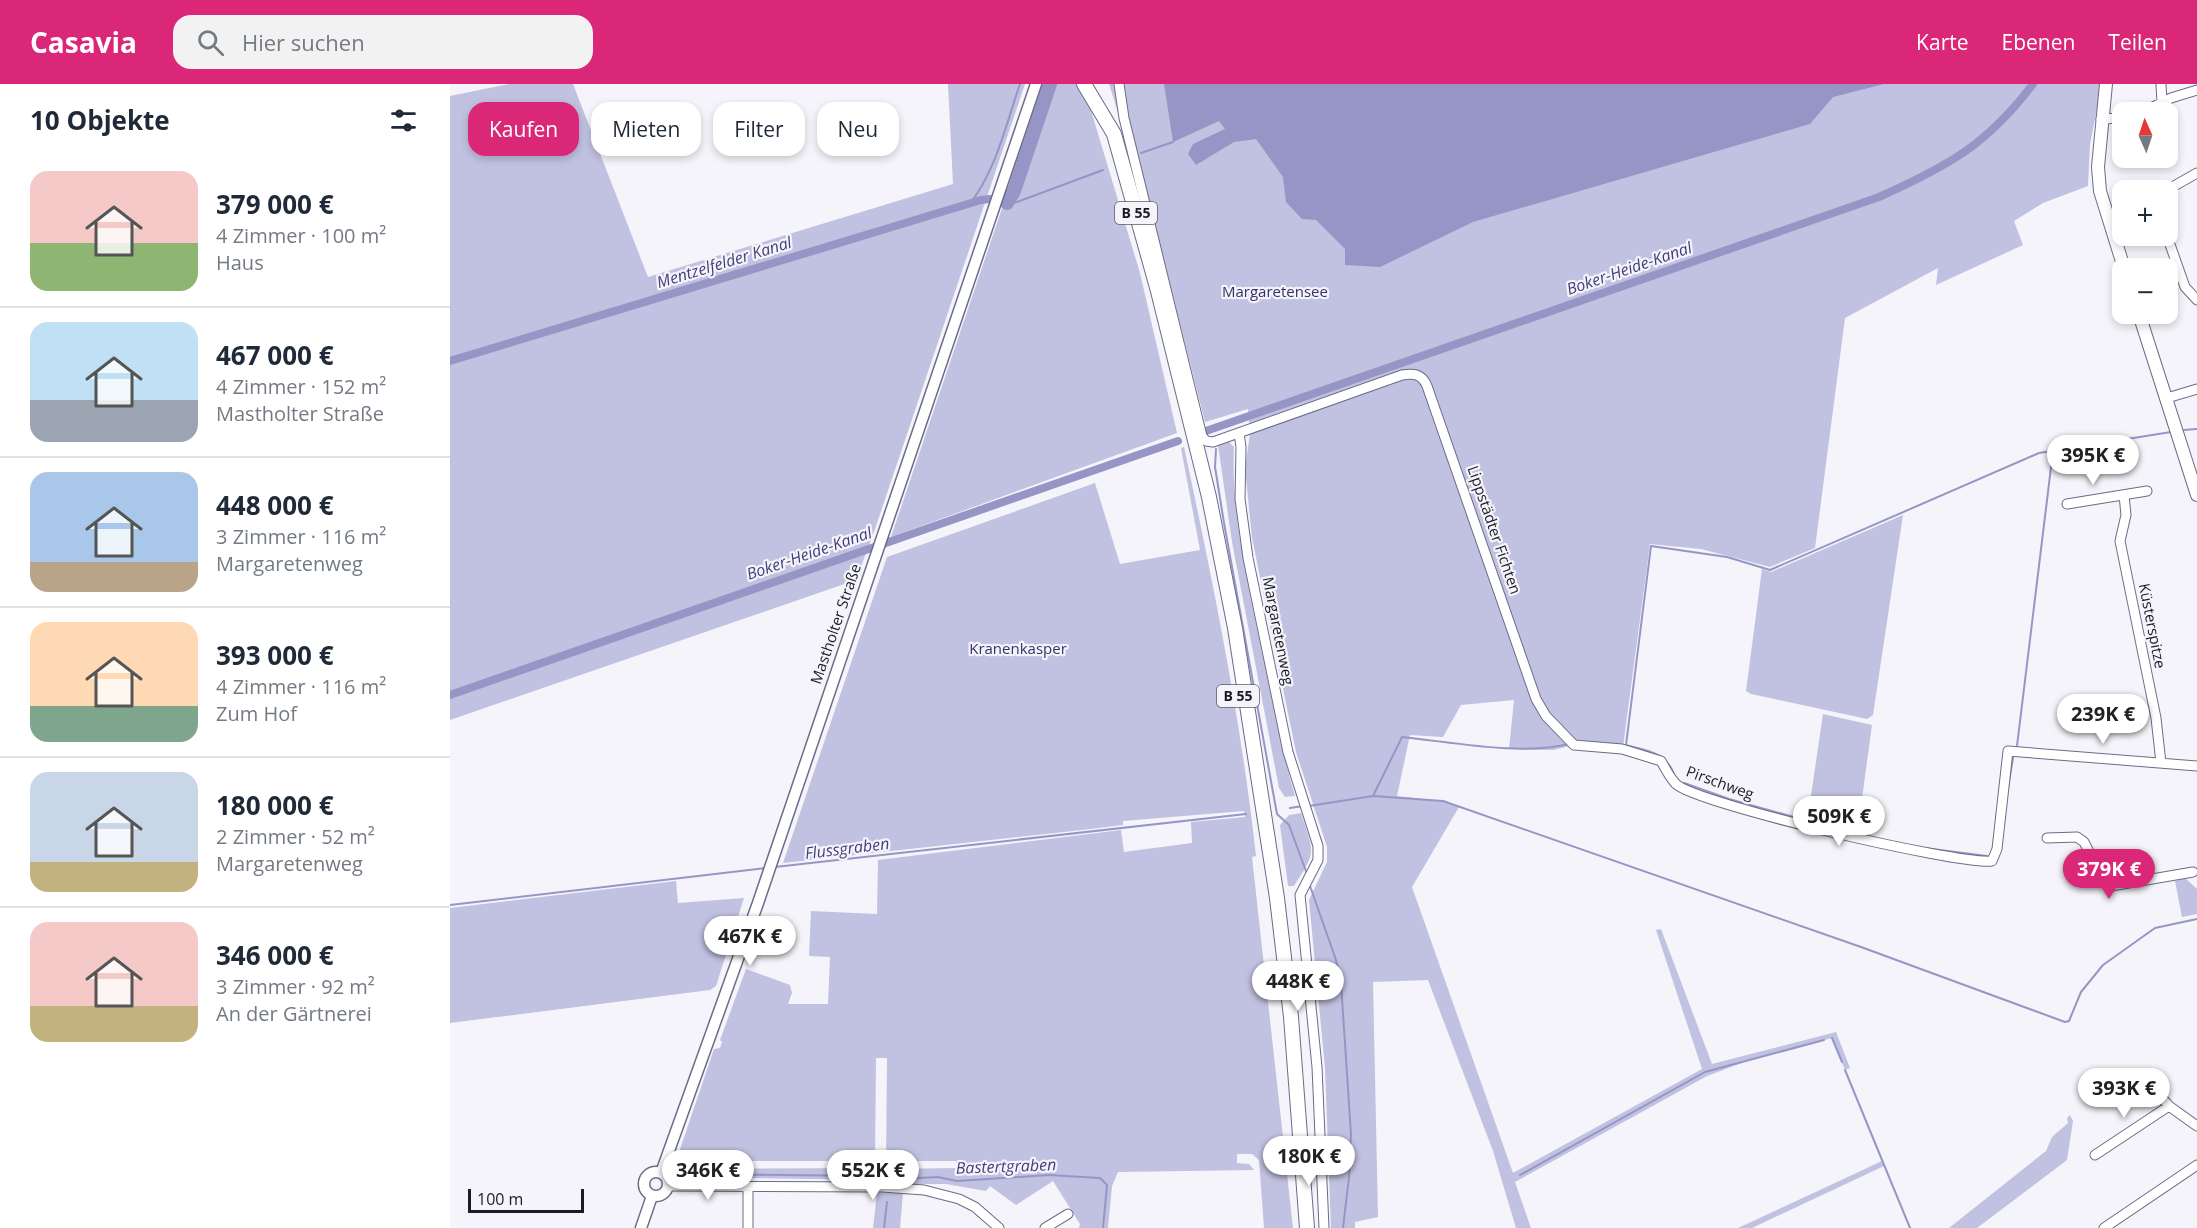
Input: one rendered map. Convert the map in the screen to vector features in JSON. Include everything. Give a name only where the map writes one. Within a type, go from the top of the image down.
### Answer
[{"type":"main road","name":"B 55","points":[[1082,84],[1106,136],[1145,272],[1196,478],[1227,629],[1270,909],[1284,1030],[1299,1228]]},
{"type":"main road","name":"B 55","points":[[1082,84],[1114,134],[1158,291],[1209,497],[1233,617],[1262,793],[1278,909],[1292,1029],[1307,1228]]},
{"type":"main road","points":[[2106,84],[2098,153],[2100,191],[2121,258]]},
{"type":"main road","points":[[2142,324],[2197,495]]},
{"type":"street","name":"Mastholter Straße","points":[[661,1173],[772,861],[1036,84]]},
{"type":"street","points":[[1119,84],[1124,118],[1202,436],[1206,441],[1213,442],[1239,433]]},
{"type":"street","points":[[2161,84],[2162,102]]},
{"type":"street","points":[[2165,102],[2197,90]]},
{"type":"street","points":[[2102,119],[2112,118]]},
{"type":"street","points":[[2178,184],[2197,173]]},
{"type":"street","points":[[2171,246],[2185,287],[2197,300]]},
{"type":"street","name":"Lippstädter Fichten","points":[[1239,433],[1402,375],[1418,374],[1427,386],[1536,699]]},
{"type":"street","points":[[2167,398],[2197,389]]},
{"type":"street","name":"Margaretenweg","points":[[1239,433],[1240,499],[1248,558],[1288,752],[1318,846],[1318,860],[1300,895],[1317,1067],[1324,1228]]},
{"type":"street","points":[[2067,504],[2147,491]]},
{"type":"street","name":"Küsterspitze","points":[[2124,495],[2126,515],[2120,541],[2156,718],[2161,763]]},
{"type":"street","name":"Pirschweg","points":[[1536,699],[1546,716],[1571,741],[1622,750],[1661,761],[1676,785],[1772,816],[1910,851],[1978,863],[1992,861],[1997,849],[2008,751],[2161,763]]},
{"type":"street","points":[[2161,763],[2197,766]]},
{"type":"street","points":[[2047,838],[2077,837],[2084,842],[2105,883],[2111,886],[2196,871]]},
{"type":"street","points":[[2146,1080],[2169,1106],[2197,1126]]},
{"type":"street","points":[[2095,1155],[2169,1106]]},
{"type":"street","points":[[2104,1228],[2197,1165]]},
{"type":"street","points":[[661,1173],[667,1178],[669,1186],[663,1195],[652,1196],[646,1191],[645,1180],[650,1174],[661,1173]]},
{"type":"street","points":[[669,1186],[882,1187],[942,1193],[975,1207],[999,1228]]},
{"type":"street","points":[[748,1187],[748,1228]]},
{"type":"street","points":[[641,1228],[652,1196]]},
{"type":"street","points":[[1045,1228],[1068,1214]]},
{"type":"green space","points":[[509,84],[573,84],[591,130],[591,156],[601,156],[648,277],[953,184],[948,84],[1025,84],[856,580],[450,720],[450,96]]},
{"type":"green space","points":[[1044,84],[1083,84],[1140,273],[1177,433],[891,537]]},
{"type":"green space","points":[[1109,84],[2102,84],[2090,144],[2088,186],[2043,203],[2014,221],[2023,245],[1936,285],[1938,268],[1845,318],[1815,548],[1770,567],[1701,549],[1650,544],[1623,747],[1578,744],[1553,750],[1509,749],[1514,700],[1461,705],[1443,737],[1410,735],[1397,796],[1443,801],[1459,807],[1412,887],[1513,1173],[1702,1069],[1656,930],[1661,929],[1712,1064],[1836,1032],[1850,1068],[1845,1070],[1832,1038],[1752,1059],[1707,1076],[1515,1182],[1531,1228],[1516,1228],[1493,1151],[1428,980],[1373,982],[1378,1217],[1355,1222],[1355,1228],[1331,1228],[1325,1068],[1309,900],[1327,862],[1327,847],[1296,752],[1252,538],[1245,468],[1250,434],[1248,409],[1205,422],[1136,150],[1120,119]]},
{"type":"green space","points":[[1229,442],[1234,447],[1237,516],[1244,561],[1274,713],[1295,796],[1285,797],[1279,788],[1232,542],[1218,445]]},
{"type":"green space","name":"Kranenkasper","points":[[1184,447],[1225,651],[1250,805],[1256,856],[1252,857],[1293,1228],[1264,1228],[1259,1160],[1252,1154],[1237,1154],[1237,1163],[1249,1164],[1254,1170],[1118,1172],[1112,1186],[1108,1228],[1079,1228],[1080,1224],[1053,1181],[1016,1205],[990,1186],[986,1191],[946,1184],[895,1184],[891,1181],[894,1169],[956,1168],[956,1161],[886,1161],[887,1058],[876,1058],[875,1161],[676,1161],[714,1049],[720,1048],[722,1042],[720,1040],[746,969],[790,985],[792,993],[788,1004],[828,1004],[830,957],[809,956],[811,911],[877,914],[878,860],[1121,830],[1124,852],[1192,843],[1191,822],[1245,817],[1244,811],[1123,821],[1123,825],[1091,829],[783,863],[887,557],[1095,483],[1120,564],[1200,550],[1181,448]]},
{"type":"green space","points":[[1903,515],[1873,715],[1867,719],[1746,691],[1762,569],[1771,572]]},
{"type":"green space","points":[[1823,714],[1872,725],[1858,828],[1808,816]]},
{"type":"green space","points":[[1301,813],[1311,844],[1310,858],[1294,886],[1288,886],[1280,825],[1289,815]]},
{"type":"green space","points":[[2185,878],[2197,889],[2197,914],[2182,917],[2175,881]]},
{"type":"green space","points":[[676,881],[678,903],[744,898],[716,986],[710,990],[450,1023],[450,908]]},
{"type":"green space","points":[[2070,1115],[2073,1121],[2067,1160],[1977,1228],[1949,1228],[2046,1151],[2052,1137],[2068,1123],[2067,1118]]},
{"type":"green space","points":[[1882,1161],[1884,1166],[1752,1228],[1738,1228]]},
{"type":"green space","points":[[875,1168],[875,1178],[872,1180],[676,1177],[676,1169]]},
{"type":"green space","points":[[877,1193],[903,1193],[900,1228],[873,1228]]},
{"type":"shaded area","name":"Margaretensee","points":[[1164,84],[1884,84],[1833,97],[1810,124],[1473,222],[1380,267],[1345,265],[1345,249],[1316,220],[1302,219],[1286,202],[1283,177],[1256,139],[1234,142],[1196,165],[1188,154],[1193,144],[1225,129],[1219,121],[1173,142]]},
{"type":"waterway","points":[[969,205],[993,162],[1020,84]]},
{"type":"waterway","points":[[1007,203],[1014,191],[1050,84]]},
{"type":"waterway","name":"Boker-Heide-Kanal","points":[[1206,431],[1879,197],[1926,175],[1965,152],[1999,123],[2033,84]]},
{"type":"waterway","points":[[1141,153],[1173,142]]},
{"type":"waterway","points":[[1007,203],[1017,202],[1103,170]]},
{"type":"waterway","name":"Mentzelfelder Kanal","points":[[450,361],[981,200],[990,199],[1007,203]]},
{"type":"waterway","points":[[2184,430],[2197,429]]},
{"type":"waterway","points":[[1626,745],[1651,546],[1727,557],[1770,570],[2039,453],[2171,432]]},
{"type":"waterway","name":"Boker-Heide-Kanal","points":[[450,695],[1178,441]]},
{"type":"waterway","points":[[1216,449],[1215,467],[1224,523],[1277,814],[1289,825],[1307,874]]},
{"type":"waterway","points":[[2017,746],[2053,451]]},
{"type":"waterway","points":[[1373,796],[1402,737],[1464,745],[1529,749],[1569,744]]},
{"type":"waterway","points":[[1625,745],[1662,757],[1675,776]]},
{"type":"waterway","points":[[2008,788],[2013,758]]},
{"type":"waterway","points":[[1684,783],[1729,799],[1837,829]]},
{"type":"waterway","points":[[1309,806],[1373,796],[1443,801],[1861,947],[2065,1022],[2069,1021],[2081,992],[2103,965],[2155,928],[2197,919]]},
{"type":"waterway","name":"Flussgraben","points":[[1290,808],[1303,806]]},
{"type":"waterway","name":"Flussgraben","points":[[775,867],[1246,814]]},
{"type":"waterway","points":[[1924,848],[1987,856]]},
{"type":"waterway","name":"Flussgraben","points":[[450,905],[767,868]]},
{"type":"waterway","points":[[1309,883],[1336,960],[1341,983],[1351,1134],[1343,1228]]},
{"type":"waterway","points":[[1832,1038],[1842,1062]]},
{"type":"waterway","points":[[1520,1175],[1705,1072],[1824,1040]]},
{"type":"waterway","points":[[1845,1070],[1910,1228]]},
{"type":"waterway","name":"Bastertgraben","points":[[680,1174],[872,1176],[897,1179],[938,1177],[957,1181],[1049,1175],[1100,1178],[1107,1185],[1103,1228]]},
{"type":"waterway","points":[[884,1228],[887,1202]]}]
